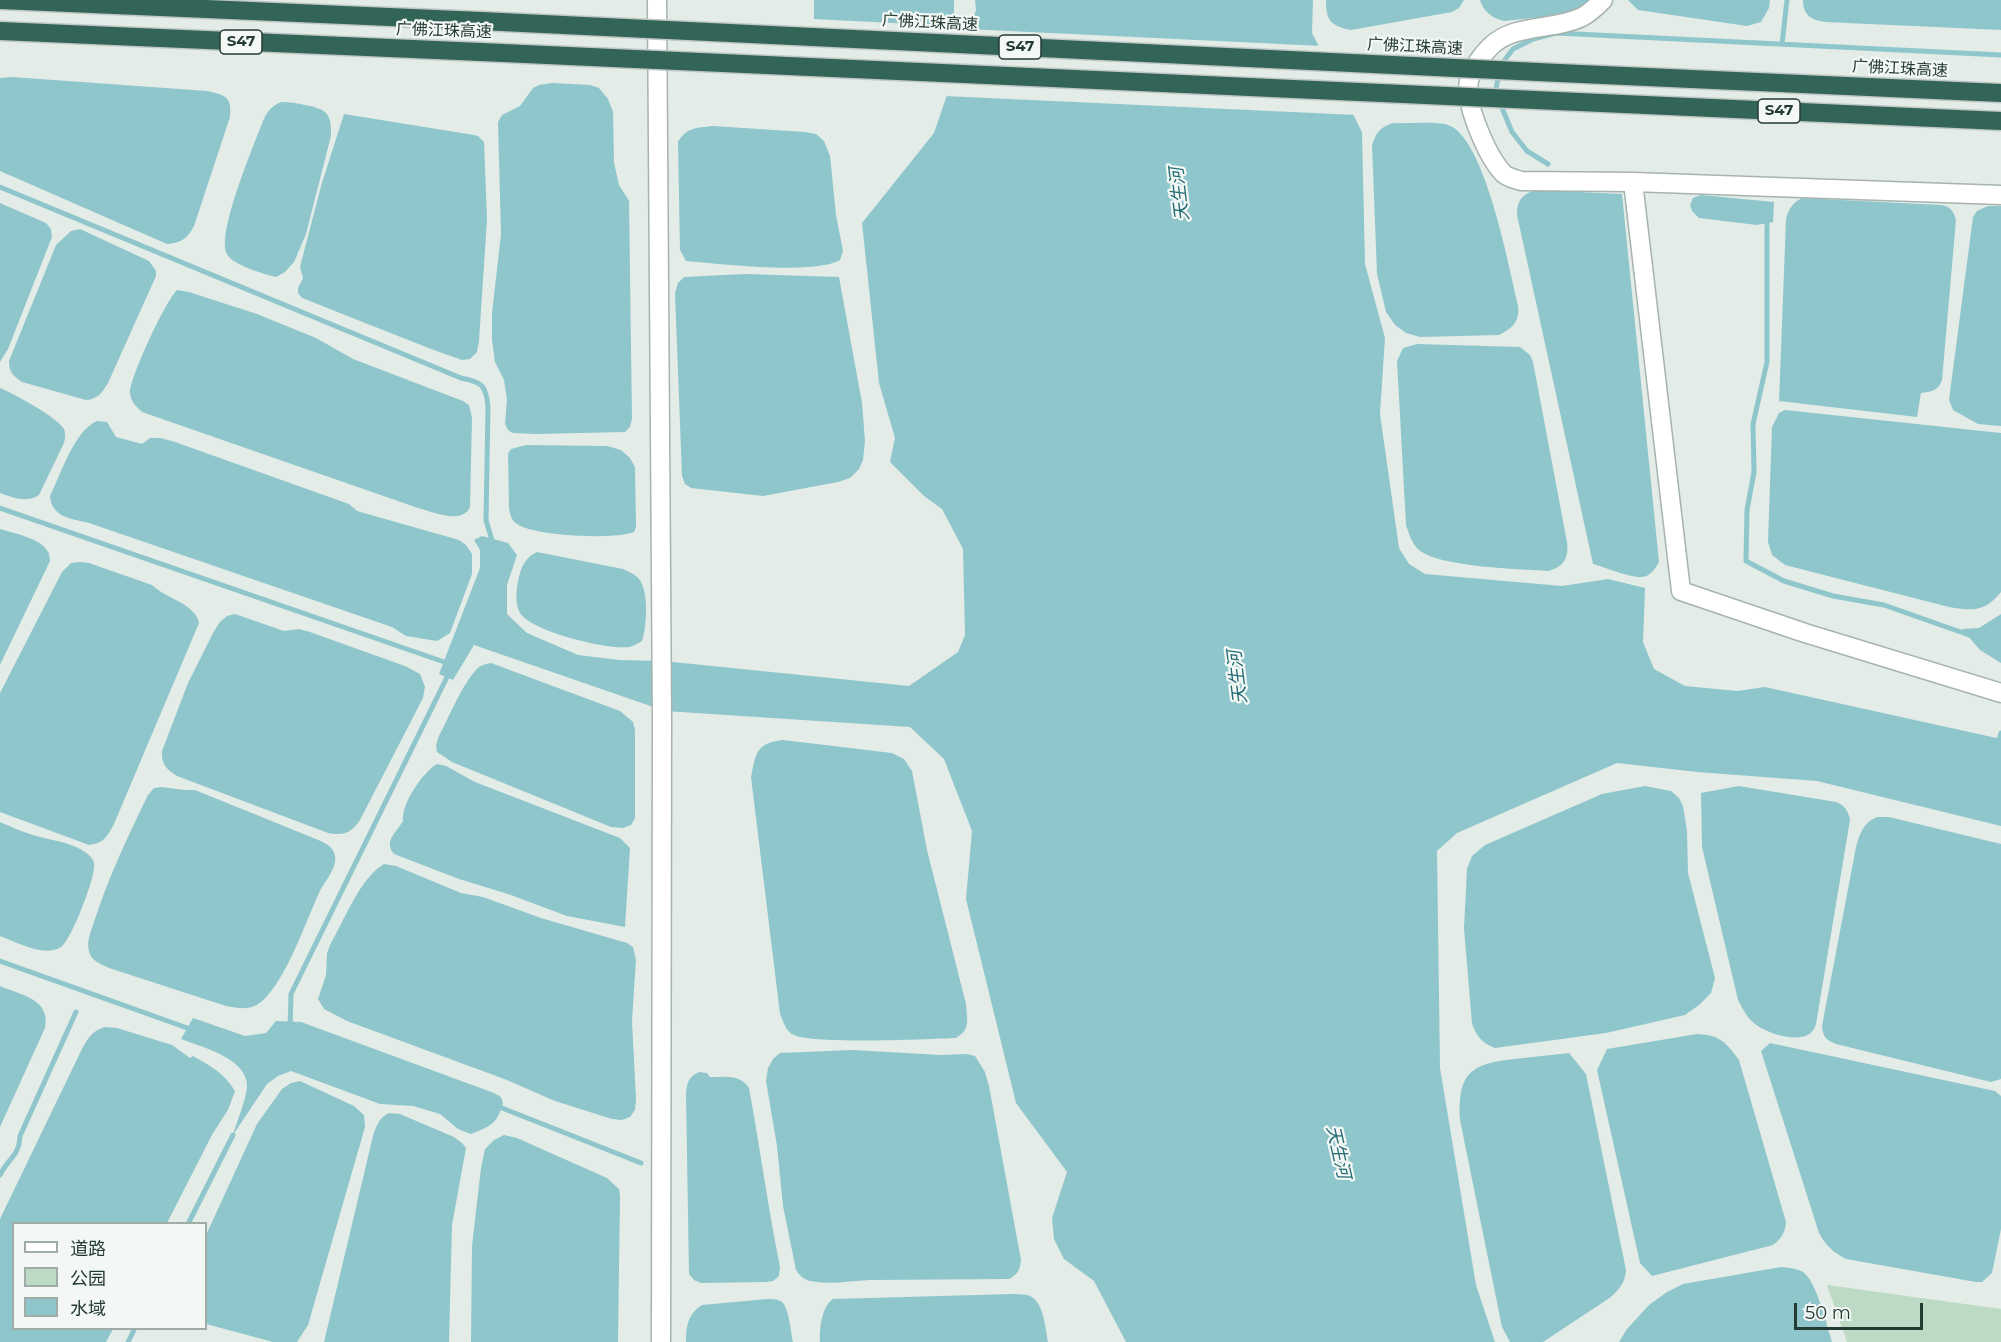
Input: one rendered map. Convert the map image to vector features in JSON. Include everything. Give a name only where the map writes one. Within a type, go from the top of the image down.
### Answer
[{"type":"highway","name":"广佛江珠高速","points":[[0,0],[2001,93]]},
{"type":"highway","name":"广佛江珠高速","points":[[0,32],[2001,122]]},
{"type":"street","points":[[657,0],[662,634],[661,1342]]},
{"type":"street","points":[[1603,0],[1592,11],[1579,18],[1510,34],[1492,45],[1479,60],[1469,82],[1471,105],[1481,136],[1497,166],[1507,176],[1521,181],[1633,182],[2001,195]]},
{"type":"street","points":[[1633,182],[1681,591],[1805,633],[2001,693]]},
{"type":"green space","points":[[1827,1285],[2001,1309],[2001,1342],[1847,1342]]},
{"type":"water","points":[[814,0],[954,0],[954,19],[951,26],[814,19]]},
{"type":"water","name":"天生河","points":[[975,0],[1313,0],[1312,33],[1362,132],[1365,264],[1385,338],[1380,414],[1399,548],[1409,564],[1425,574],[1562,586],[1608,579],[1645,588],[1643,642],[1654,669],[1685,686],[1737,691],[1765,687],[2001,739],[2001,826],[1817,781],[1617,763],[1457,833],[1437,851],[1440,1068],[1476,1285],[1495,1342],[1126,1342],[1094,1281],[1064,1259],[1054,1239],[1052,1218],[1067,1172],[1016,1103],[966,899],[972,831],[944,759],[910,727],[665,711],[474,645],[453,680],[439,674],[480,568],[480,550],[474,540],[482,536],[508,543],[517,555],[507,585],[507,614],[527,633],[578,655],[619,660],[663,661],[909,686],[958,652],[965,635],[963,549],[942,509],[924,496],[890,462],[895,438],[879,383],[862,223],[934,133],[976,10]]},
{"type":"water","points":[[1326,0],[1464,0],[1459,8],[1452,12],[1351,30],[1339,27],[1331,21],[1327,13]]},
{"type":"water","points":[[1480,0],[1591,0],[1581,9],[1570,14],[1504,21],[1489,14]]},
{"type":"water","points":[[1628,0],[1770,0],[1769,8],[1761,22],[1747,26],[1638,10]]},
{"type":"water","points":[[1803,0],[2001,0],[2001,30],[1825,22],[1816,20],[1806,13]]},
{"type":"water","points":[[0,78],[207,91],[226,98],[230,105],[230,117],[194,226],[189,234],[183,240],[167,244],[0,171]]},
{"type":"water","points":[[552,83],[590,85],[599,88],[608,99],[613,112],[614,163],[619,185],[629,201],[632,419],[630,427],[625,432],[513,433],[505,424],[507,400],[504,380],[495,362],[492,340],[492,313],[501,234],[498,122],[502,115],[520,106],[533,88]]},
{"type":"water","points":[[281,102],[318,108],[323,111],[329,118],[331,136],[306,234],[294,262],[285,272],[276,277],[235,262],[227,254],[225,244],[231,209],[263,121],[270,109]]},
{"type":"water","points":[[344,114],[474,135],[484,142],[487,219],[479,341],[477,352],[470,359],[462,360],[431,349],[302,298],[298,293],[303,278],[300,267],[321,186]]},
{"type":"water","points":[[1393,123],[1448,125],[1461,135],[1473,153],[1494,206],[1518,305],[1517,320],[1508,330],[1499,335],[1420,337],[1406,333],[1395,325],[1386,312],[1377,274],[1372,146],[1379,132]]},
{"type":"water","points":[[713,126],[805,132],[816,134],[824,141],[830,156],[836,215],[843,251],[840,260],[810,267],[789,268],[686,261],[680,250],[678,142],[689,131]]},
{"type":"water","points":[[1536,190],[1622,194],[1659,562],[1652,572],[1644,577],[1631,576],[1593,564],[1517,215],[1521,199]]},
{"type":"water","points":[[1701,195],[1774,202],[1773,222],[1757,225],[1699,218],[1690,205],[1693,198]]},
{"type":"water","points":[[1802,198],[1940,205],[1951,209],[1954,214],[1956,220],[1942,380],[1934,390],[1921,393],[1917,417],[1779,401],[1786,219],[1791,207]]},
{"type":"water","points":[[0,203],[46,223],[51,229],[52,237],[8,349],[0,362]]},
{"type":"water","points":[[1988,206],[2001,206],[2001,426],[1978,424],[1953,410],[1949,400],[1973,217],[1977,211]]},
{"type":"water","points":[[80,229],[149,261],[156,271],[156,276],[108,383],[99,395],[86,400],[22,382],[12,373],[9,361],[56,245],[71,231]]},
{"type":"water","points":[[745,274],[839,277],[862,403],[865,441],[863,460],[859,469],[850,478],[763,496],[691,488],[685,484],[682,476],[675,293],[678,283],[684,277]]},
{"type":"water","points":[[177,290],[257,314],[316,338],[353,359],[469,405],[472,418],[470,507],[461,515],[454,516],[418,508],[142,412],[131,399],[131,385],[157,323]]},
{"type":"water","points":[[1417,344],[1520,347],[1530,355],[1567,542],[1566,557],[1558,567],[1548,571],[1461,564],[1429,556],[1414,545],[1406,525],[1397,361],[1403,348]]},
{"type":"water","points":[[0,388],[45,413],[60,424],[65,431],[64,443],[39,495],[30,499],[10,497],[0,493]]},
{"type":"water","points":[[1785,410],[2001,433],[2001,592],[1995,599],[1984,607],[1965,609],[1949,607],[1785,565],[1772,555],[1768,542],[1772,427],[1779,413]]},
{"type":"water","points":[[97,421],[107,422],[116,437],[142,444],[150,438],[175,442],[349,504],[357,511],[459,540],[472,554],[472,574],[450,633],[437,641],[406,636],[392,627],[58,513],[51,503],[50,496],[75,443],[89,426]]},
{"type":"water","points":[[526,445],[607,446],[621,450],[630,458],[635,467],[636,527],[634,532],[610,536],[574,536],[540,531],[517,524],[511,517],[509,508],[508,454],[511,449]]},
{"type":"water","points":[[0,529],[40,543],[48,552],[50,561],[0,665]]},
{"type":"water","points":[[537,552],[623,569],[636,576],[642,585],[646,600],[642,641],[629,647],[588,643],[554,633],[527,620],[518,609],[517,585],[524,564]]},
{"type":"water","points":[[80,562],[152,585],[186,606],[197,616],[199,623],[114,824],[104,839],[89,845],[0,812],[0,693],[62,572],[71,563]]},
{"type":"water","points":[[235,614],[284,631],[299,629],[310,632],[405,666],[420,674],[425,687],[423,698],[360,820],[347,832],[328,833],[177,776],[163,763],[162,751],[188,683],[220,622],[227,616]]},
{"type":"water","points":[[2001,614],[2001,663],[1980,650],[1962,629],[1979,628]]},
{"type":"water","points":[[491,663],[620,711],[633,722],[635,730],[635,818],[631,825],[623,828],[611,827],[452,762],[437,752],[438,738],[465,686],[478,668]]},
{"type":"water","points":[[783,740],[892,753],[904,759],[912,771],[927,850],[966,1004],[966,1028],[956,1038],[821,1039],[792,1034],[786,1027],[780,1014],[751,777],[756,756],[762,747],[774,741]]},
{"type":"water","points":[[437,764],[446,766],[475,782],[620,838],[630,848],[625,927],[567,916],[394,854],[390,841],[403,821],[409,798],[425,774]]},
{"type":"water","points":[[1645,786],[1671,791],[1679,798],[1683,806],[1687,831],[1688,873],[1715,978],[1711,993],[1685,1015],[1606,1033],[1495,1048],[1483,1042],[1472,1024],[1464,928],[1467,869],[1472,856],[1485,845],[1602,794]]},
{"type":"water","points":[[1739,786],[1836,802],[1846,809],[1850,820],[1816,1024],[1806,1036],[1789,1037],[1761,1028],[1745,1013],[1738,1000],[1702,847],[1701,793]]},
{"type":"water","points":[[154,788],[195,790],[322,842],[334,852],[335,861],[332,871],[319,893],[287,966],[270,993],[253,1007],[226,1006],[109,968],[97,962],[90,954],[88,943],[90,935],[119,856],[148,795]]},
{"type":"water","points":[[1877,817],[1889,817],[2001,844],[2001,1079],[1991,1082],[1836,1044],[1824,1035],[1822,1026],[1856,847],[1863,829],[1868,822]]},
{"type":"water","points":[[0,822],[26,833],[77,847],[94,861],[92,880],[82,907],[71,933],[61,947],[47,951],[39,950],[0,936]]},
{"type":"water","points":[[384,864],[396,866],[461,893],[483,897],[541,918],[627,943],[633,947],[636,960],[632,1021],[636,1099],[635,1110],[630,1117],[622,1120],[612,1119],[555,1101],[507,1080],[347,1021],[324,1009],[318,999],[326,975],[327,953],[331,943],[360,889],[375,870]]},
{"type":"water","points":[[0,986],[39,1004],[46,1018],[45,1028],[0,1127]]},
{"type":"water","points":[[193,1018],[245,1036],[266,1033],[276,1021],[301,1022],[494,1093],[501,1097],[503,1103],[496,1120],[484,1129],[471,1134],[458,1129],[440,1114],[413,1106],[380,1104],[291,1071],[267,1084],[233,1135],[245,1096],[247,1085],[245,1076],[239,1068],[222,1055],[181,1039]]},
{"type":"water","points":[[117,1028],[172,1045],[190,1058],[193,1056],[217,1070],[235,1091],[228,1110],[213,1133],[168,1222],[12,1222],[12,1330],[112,1330],[106,1342],[0,1342],[0,1219],[84,1044],[100,1029]]},
{"type":"water","points":[[1697,1034],[1711,1036],[1722,1041],[1739,1060],[1786,1226],[1783,1235],[1773,1245],[1652,1276],[1640,1263],[1597,1070],[1607,1049]]},
{"type":"water","points":[[1770,1043],[1995,1091],[2001,1096],[2001,1229],[1992,1273],[1982,1282],[1976,1282],[1846,1259],[1827,1245],[1819,1233],[1761,1051]]},
{"type":"water","points":[[852,1050],[975,1056],[985,1072],[989,1086],[1021,1260],[1018,1271],[1012,1277],[1009,1279],[870,1280],[825,1283],[808,1280],[797,1272],[783,1206],[777,1146],[766,1081],[768,1068],[780,1053]]},
{"type":"water","points":[[1569,1053],[1586,1074],[1626,1270],[1625,1275],[1622,1285],[1611,1297],[1543,1342],[1510,1342],[1502,1327],[1460,1120],[1461,1092],[1469,1074],[1486,1064]]},
{"type":"water","points":[[699,1072],[707,1073],[710,1077],[737,1078],[749,1088],[780,1267],[779,1276],[773,1281],[701,1283],[689,1274],[686,1094],[689,1081]]},
{"type":"water","points":[[300,1081],[354,1106],[364,1115],[365,1127],[308,1325],[297,1342],[273,1342],[207,1324],[207,1233],[257,1124],[282,1089],[291,1083]]},
{"type":"water","points":[[389,1113],[400,1114],[454,1137],[466,1148],[452,1225],[449,1342],[324,1342],[373,1136],[378,1123]]},
{"type":"water","points":[[504,1135],[517,1138],[607,1178],[619,1189],[618,1342],[471,1342],[472,1246],[481,1168],[485,1149],[494,1140]]},
{"type":"water","points":[[1781,1267],[1802,1271],[1807,1276],[1815,1289],[1832,1342],[1619,1342],[1627,1329],[1649,1305],[1683,1284]]},
{"type":"water","points":[[1027,1295],[1037,1302],[1043,1314],[1048,1342],[820,1342],[824,1312],[833,1299]]},
{"type":"water","points":[[779,1300],[784,1305],[793,1342],[686,1342],[689,1321],[702,1305]]},
{"type":"pier","points":[[967,29],[1322,46],[1357,115],[944,96]]},
{"type":"waterway","points":[[1782,44],[1787,0]]},
{"type":"waterway","points":[[1501,65],[1513,49],[1533,39],[1556,33],[2001,55]]},
{"type":"waterway","points":[[1497,94],[1499,74]]},
{"type":"waterway","points":[[1500,103],[1512,132],[1527,151],[1548,164]]},
{"type":"waterway","points":[[0,187],[461,378],[478,383],[484,389],[488,407],[486,520],[493,544]]},
{"type":"waterway","points":[[1767,219],[1767,362],[1753,424],[1754,472],[1747,510],[1746,561],[1784,581],[1833,596],[1884,605],[1972,636]]},
{"type":"waterway","points":[[0,508],[450,664]]},
{"type":"waterway","points":[[290,1029],[291,994],[449,673]]},
{"type":"waterway","points":[[1998,744],[2001,733]]},
{"type":"waterway","points":[[0,961],[193,1030]]},
{"type":"waterway","points":[[0,1175],[18,1149],[20,1136],[76,1012]]},
{"type":"waterway","points":[[497,1106],[641,1163]]},
{"type":"waterway","points":[[189,1222],[233,1135]]},
{"type":"waterway","points":[[128,1342],[134,1330]]}]
